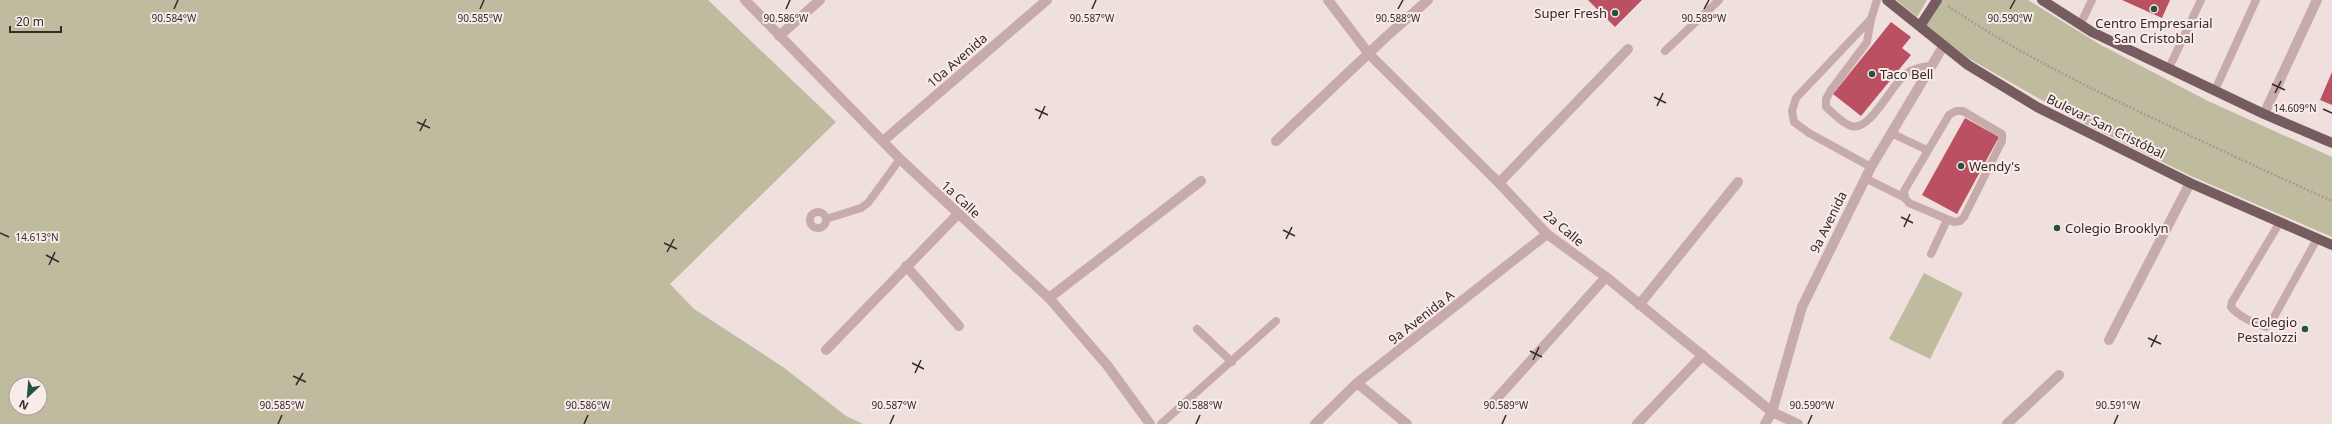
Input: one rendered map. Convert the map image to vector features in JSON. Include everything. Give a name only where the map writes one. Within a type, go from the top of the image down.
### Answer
[{"type":"main road","name":"Bulevar San Cristóbal","points":[[1887,0],[1968,65],[2037,107],[2190,182],[2332,245]]},
{"type":"main road","points":[[1920,26],[1941,2]]},
{"type":"main road","points":[[2047,2],[2080,25],[2264,114],[2332,143]]},
{"type":"street","name":"1a Calle","points":[[745,0],[900,158],[1049,298],[1108,364],[1150,424]]},
{"type":"street","points":[[779,36],[820,0]]},
{"type":"street","name":"10a Avenida","points":[[883,141],[1047,0]]},
{"type":"street","name":"2a Calle","points":[[1328,0],[1369,54],[1499,183],[1547,234],[1606,277],[1639,306],[1703,355],[1772,412],[1798,424]]},
{"type":"street","points":[[1276,141],[1428,0]]},
{"type":"street","points":[[2264,114],[2317,0]]},
{"type":"street","name":"9a Avenida","points":[[1765,424],[1772,412],[1802,307],[1865,178],[1930,66],[1944,45]]},
{"type":"street","points":[[1499,183],[1628,49]]},
{"type":"street","points":[[1049,298],[1201,181]]},
{"type":"street","points":[[1639,306],[1738,182]]},
{"type":"street","points":[[2109,340],[2190,182]]},
{"type":"street","points":[[826,350],[958,214]]},
{"type":"street","name":"9a Avenida A","points":[[1315,424],[1357,383],[1547,234]]},
{"type":"street","points":[[906,266],[959,326]]},
{"type":"street","points":[[1490,406],[1606,277]]},
{"type":"street","points":[[1637,424],[1703,355]]},
{"type":"street","points":[[2007,424],[2059,375]]},
{"type":"street","points":[[1357,383],[1407,424]]},
{"type":"lane","points":[[1665,51],[1719,0]]},
{"type":"lane","points":[[1877,0],[1867,42],[1831,90],[1826,98],[1826,107],[1851,126],[1859,126],[1867,123],[1895,84],[1906,73],[1918,67],[1930,66]]},
{"type":"lane","points":[[2080,25],[2092,0]]},
{"type":"lane","points":[[2169,68],[2201,0]]},
{"type":"lane","points":[[2215,90],[2256,0]]},
{"type":"lane","points":[[1871,167],[1809,133],[1794,122],[1792,111],[1796,98],[1872,19]]},
{"type":"lane","points":[[1865,178],[1905,198],[1909,203],[1947,220],[1960,221],[1964,217],[2002,141],[2002,134],[1963,111],[1956,111],[1949,115],[1904,191],[1905,198]]},
{"type":"lane","points":[[1891,133],[1927,150]]},
{"type":"lane","points":[[826,219],[860,208],[868,203],[900,158]]},
{"type":"lane","points":[[1931,254],[1947,220]]},
{"type":"lane","points":[[2280,222],[2232,302],[2231,307],[2235,311],[2260,325],[2266,327],[2270,324],[2318,239]]},
{"type":"lane","points":[[1161,424],[1276,322]]},
{"type":"lane","points":[[1197,329],[1232,362]]},
{"type":"path","points":[[1941,2],[1997,39],[2067,78],[2225,154],[2332,201]]},
{"type":"shaded area","points":[[0,0],[708,0],[836,122],[670,284],[694,309],[783,367],[846,416],[863,424],[0,424]]},
{"type":"shaded area","points":[[1896,0],[1927,0],[1917,17]]},
{"type":"shaded area","points":[[1940,0],[2028,0],[2099,44],[2208,101],[2332,157],[2332,237],[2191,176],[2075,119],[1968,58],[1926,26]]},
{"type":"shaded area","points":[[1924,273],[1963,293],[1930,359],[1889,339]]},
{"type":"building","name":"Super Fresh","points":[[1588,0],[1642,0],[1615,27]]},
{"type":"building","name":"Centro Empresarial San Cristobal","points":[[2122,0],[2170,0],[2162,18]]},
{"type":"building","name":"Taco Bell","points":[[1891,22],[1911,37],[1902,48],[1911,55],[1861,116],[1833,94]]},
{"type":"building","points":[[2332,72],[2332,105],[2320,100]]},
{"type":"building","name":"Wendy's","points":[[1965,118],[1999,137],[1957,214],[1922,195]]},
{"type":"place","name":"Centro Empresarial San Cristobal","points":[[2154,9]]},
{"type":"place","name":"Super Fresh","points":[[1615,13]]},
{"type":"place","name":"Taco Bell","points":[[1872,74]]},
{"type":"place","name":"Wendy's","points":[[1961,166]]},
{"type":"place","name":"Colegio Brooklyn","points":[[2057,228]]},
{"type":"place","name":"Colegio Pestalozzi","points":[[2305,329]]}]
